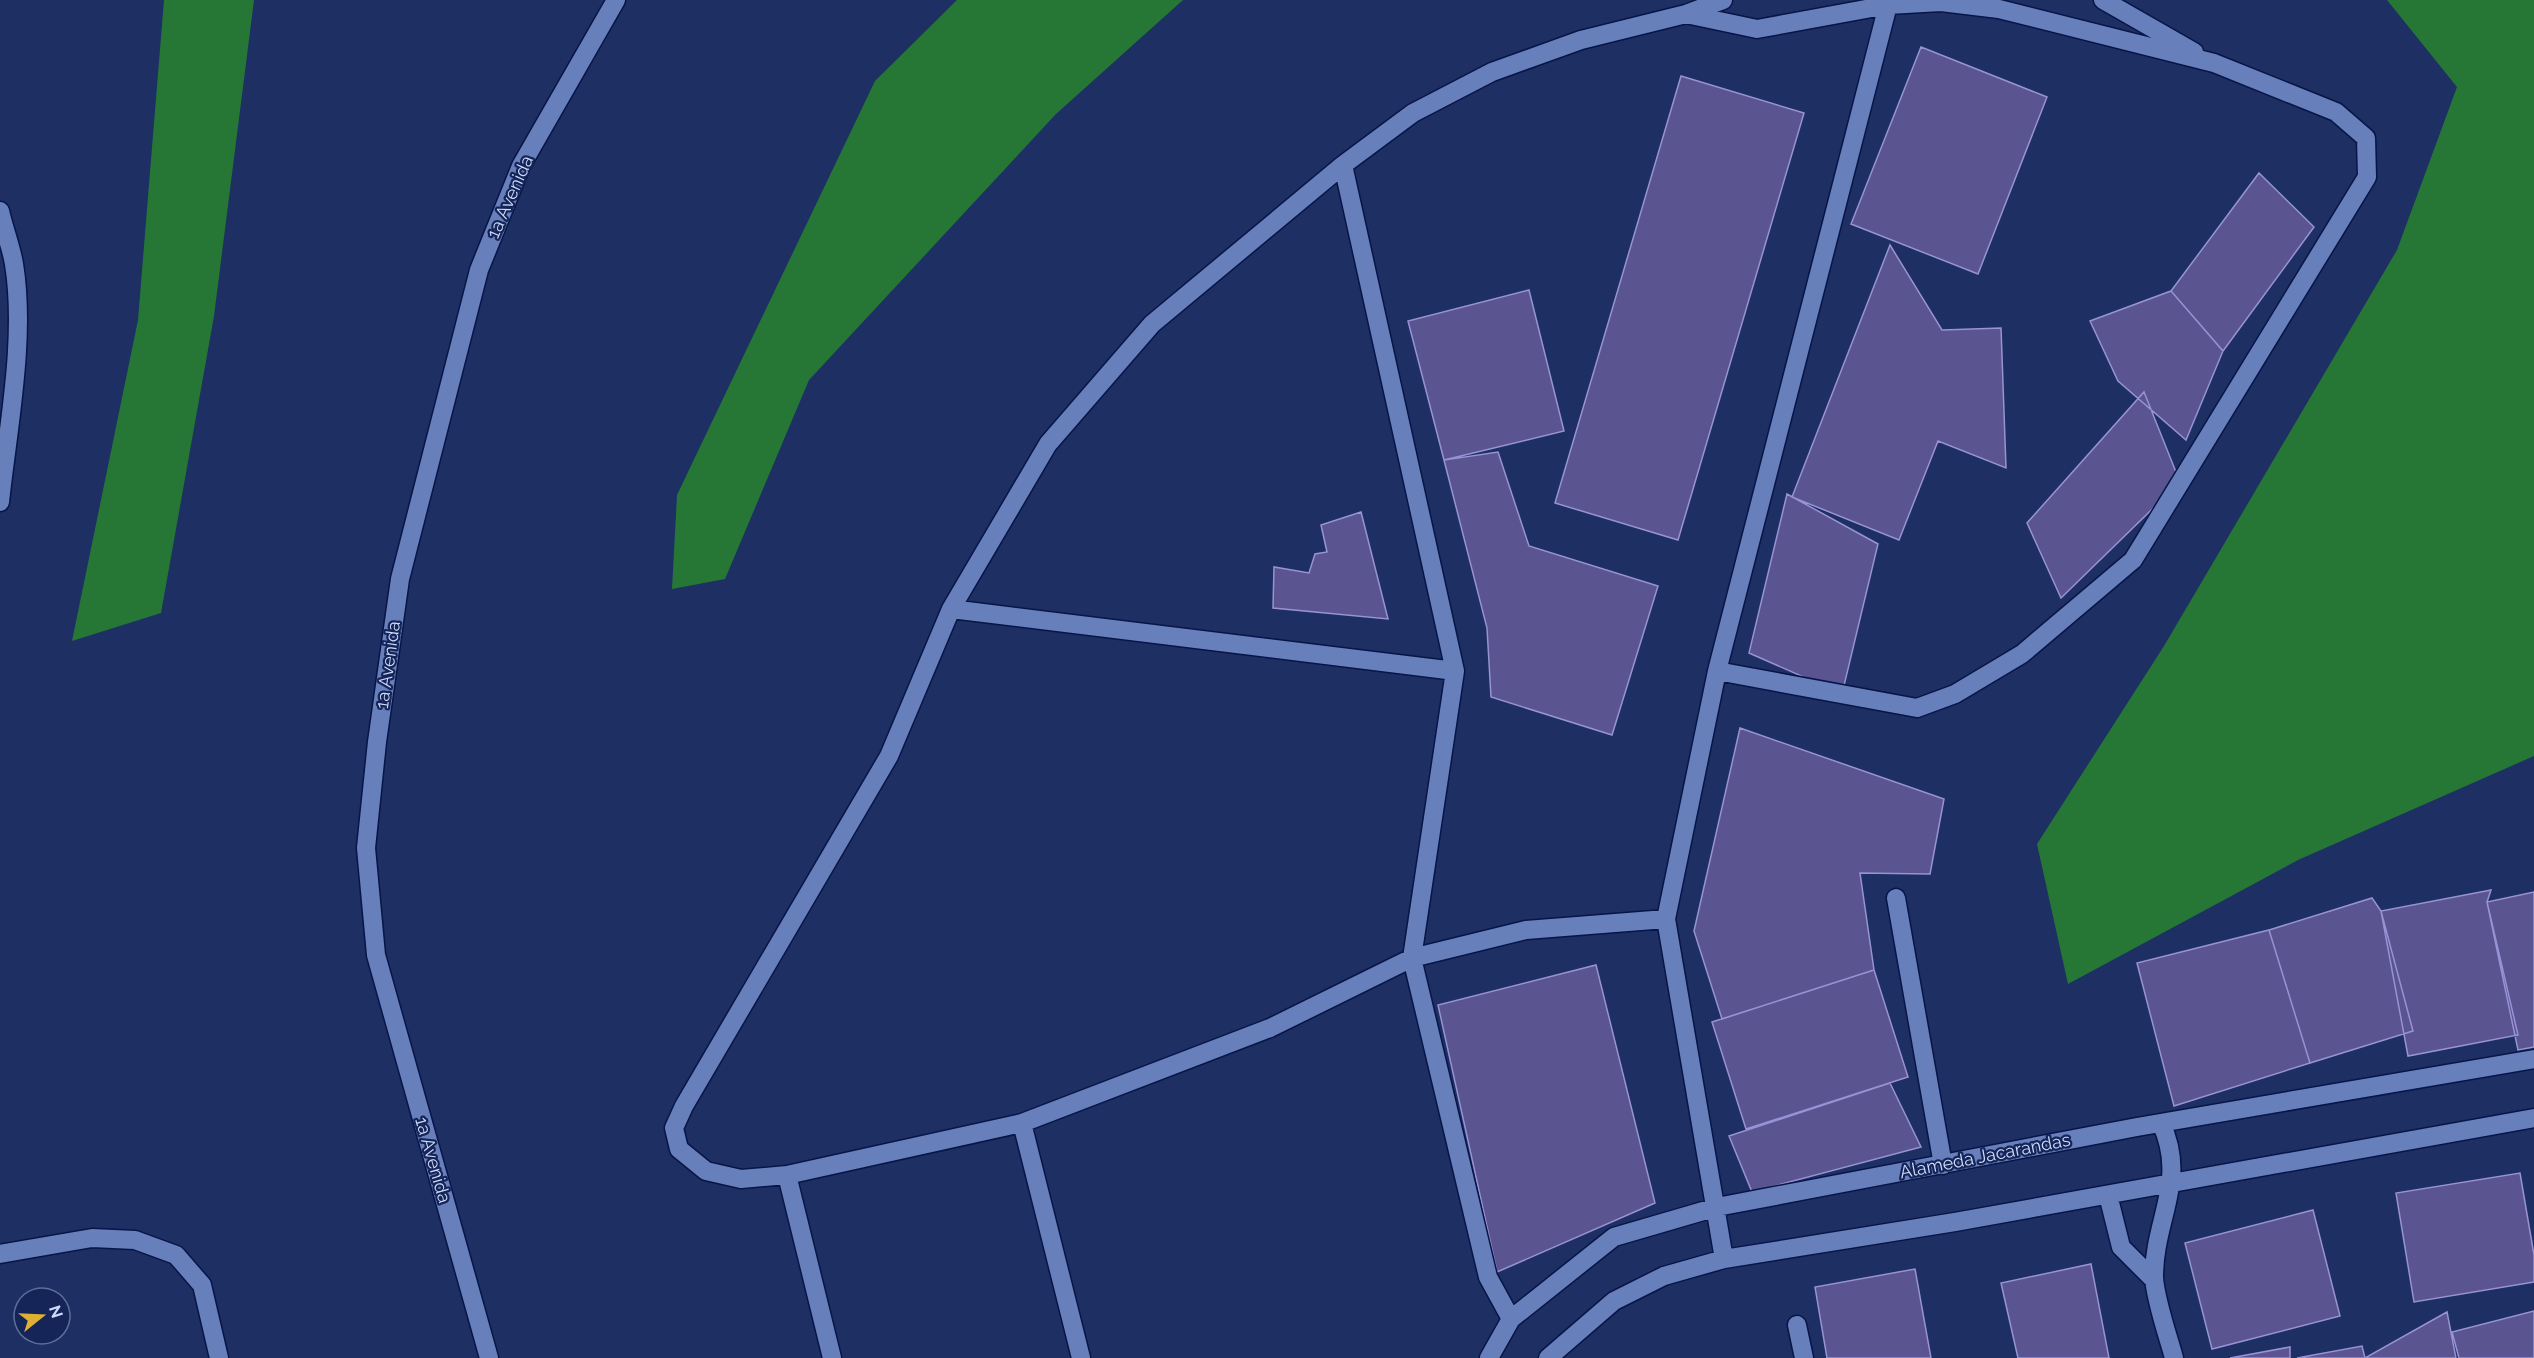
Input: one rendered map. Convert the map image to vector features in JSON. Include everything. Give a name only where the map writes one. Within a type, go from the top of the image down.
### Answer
[{"type":"street","name":"1a Avenida","points":[[489,1358],[376,955],[366,848],[377,742],[400,579],[479,270],[521,166],[616,0]]},
{"type":"street","points":[[1666,919],[1526,930],[1412,958],[1270,1028],[1022,1123],[787,1175],[741,1179],[706,1171],[679,1149],[674,1128],[684,1106],[889,756],[951,609],[1048,444],[1152,324],[1344,165],[1413,113],[1492,72],[1581,40],[1686,14],[1723,0]]},
{"type":"street","points":[[1717,671],[1917,708],[1955,694],[2022,654],[2133,560],[2367,177],[2366,138],[2336,112],[2214,63],[2103,0]]},
{"type":"street","points":[[1686,14],[1757,29],[1887,2],[1941,2],[1999,9],[2214,63]]},
{"type":"street","points":[[1724,1258],[1666,919],[1717,671],[1887,2]]},
{"type":"street","points":[[1344,165],[1455,671],[1412,958],[1488,1277],[1511,1319]]},
{"type":"street","points":[[0,211],[14,265],[17,328],[13,389],[0,502]]},
{"type":"street","points":[[951,609],[1455,671]]},
{"type":"street","points":[[1896,898],[1943,1165]]},
{"type":"street","name":"Alameda Jacarandas","points":[[1488,1358],[1511,1319],[1614,1237],[1717,1207],[2161,1123],[2534,1059]]},
{"type":"street","points":[[1548,1358],[1614,1301],[1664,1276],[1724,1258],[1955,1222],[2534,1118]]},
{"type":"street","points":[[1022,1123],[1081,1358]]},
{"type":"street","points":[[2161,1123],[2172,1152],[2172,1183],[2156,1249],[2154,1280],[2174,1358]]},
{"type":"street","points":[[787,1175],[832,1358]]},
{"type":"street","points":[[2108,1195],[2121,1247],[2154,1280]]},
{"type":"street","points":[[0,1254],[92,1238],[135,1240],[176,1255],[202,1285],[219,1358]]},
{"type":"street","points":[[1797,1325],[1804,1358]]},
{"type":"green space","points":[[164,0],[254,0],[214,316],[161,613],[72,641],[138,320]]},
{"type":"green space","points":[[957,0],[1183,0],[1056,114],[809,380],[725,579],[672,589],[677,495],[875,81]]},
{"type":"green space","points":[[2387,0],[2534,0],[2534,756],[2298,860],[2068,984],[2037,844],[2164,646],[2397,250],[2457,87]]},
{"type":"building","points":[[1921,47],[2047,97],[1978,274],[1851,224]]},
{"type":"building","points":[[1681,76],[1804,113],[1678,540],[1555,503]]},
{"type":"building","points":[[2259,173],[2314,227],[2223,351],[2171,291]]},
{"type":"building","points":[[1890,245],[1942,330],[2001,328],[2006,468],[1938,441],[1899,540],[1792,497]]},
{"type":"building","points":[[1529,290],[1564,431],[1444,460],[1408,321]]},
{"type":"building","points":[[2171,291],[2223,351],[2186,440],[2118,381],[2090,321]]},
{"type":"building","points":[[2144,392],[2180,482],[2061,598],[2027,523]]},
{"type":"building","points":[[1498,452],[1529,546],[1658,586],[1612,735],[1491,697],[1487,628],[1444,460]]},
{"type":"building","points":[[1787,494],[1878,544],[1842,694],[1749,653]]},
{"type":"building","points":[[1361,512],[1388,619],[1273,608],[1274,567],[1309,573],[1315,554],[1327,552],[1321,525]]},
{"type":"building","points":[[1740,728],[1944,799],[1930,874],[1860,873],[1874,970],[1722,1019],[1694,931]]},
{"type":"building","points":[[2491,890],[2487,902],[2518,1035],[2408,1056],[2381,911]]},
{"type":"building","points":[[2534,892],[2534,1047],[2518,1050],[2487,902]]},
{"type":"building","points":[[2372,898],[2381,911],[2413,1031],[2310,1063],[2269,930]]},
{"type":"building","points":[[2269,930],[2310,1063],[2174,1106],[2137,963]]},
{"type":"building","points":[[1596,965],[1655,1203],[1497,1272],[1438,1005]]},
{"type":"building","points":[[1874,970],[1908,1077],[1746,1129],[1712,1022]]},
{"type":"building","points":[[1890,1083],[1921,1147],[1752,1192],[1729,1136]]},
{"type":"building","points":[[2520,1173],[2534,1255],[2534,1282],[2414,1302],[2396,1193]]},
{"type":"building","points":[[2313,1210],[2340,1316],[2212,1349],[2185,1243]]},
{"type":"building","points":[[2091,1264],[2109,1358],[2018,1358],[2001,1283]]},
{"type":"building","points":[[1915,1269],[1931,1358],[1827,1358],[1815,1287]]},
{"type":"building","points":[[2534,1311],[2534,1358],[2459,1358],[2452,1332]]},
{"type":"building","points":[[2447,1312],[2456,1358],[2365,1358]]},
{"type":"building","points":[[2362,1346],[2365,1358],[2297,1358]]},
{"type":"building","points":[[2290,1347],[2290,1358],[2230,1358]]}]
